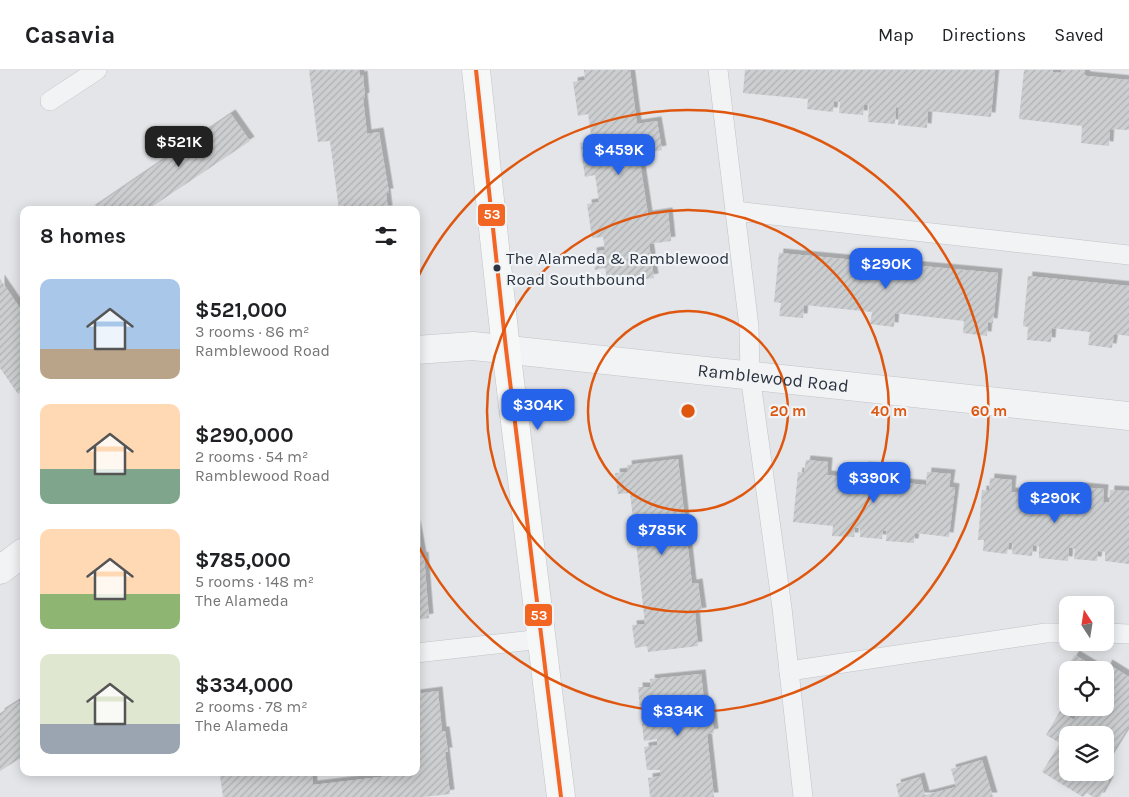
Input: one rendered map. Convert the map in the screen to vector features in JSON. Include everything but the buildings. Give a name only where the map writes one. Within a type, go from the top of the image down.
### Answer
[{"type":"main road","points":[[476,70],[506,349],[561,797]]},
{"type":"street","name":"Ramblewood Road","points":[[420,350],[473,346],[506,349],[1129,416]]},
{"type":"street","points":[[0,570],[20,555]]},
{"type":"lane","points":[[50,101],[97,70]]},
{"type":"lane","points":[[718,70],[750,327],[750,375],[789,671],[803,797]]},
{"type":"lane","points":[[735,211],[1129,255]]},
{"type":"lane","points":[[789,671],[1046,633],[1059,633]]},
{"type":"lane","points":[[1114,634],[1129,634]]},
{"type":"lane","points":[[420,653],[542,640]]},
{"type":"transit line","name":"53","points":[[476,70],[506,349],[561,797]]},
{"type":"place","name":"The Alameda & Ramblewood Road Southbound","points":[[497,268]]}]
